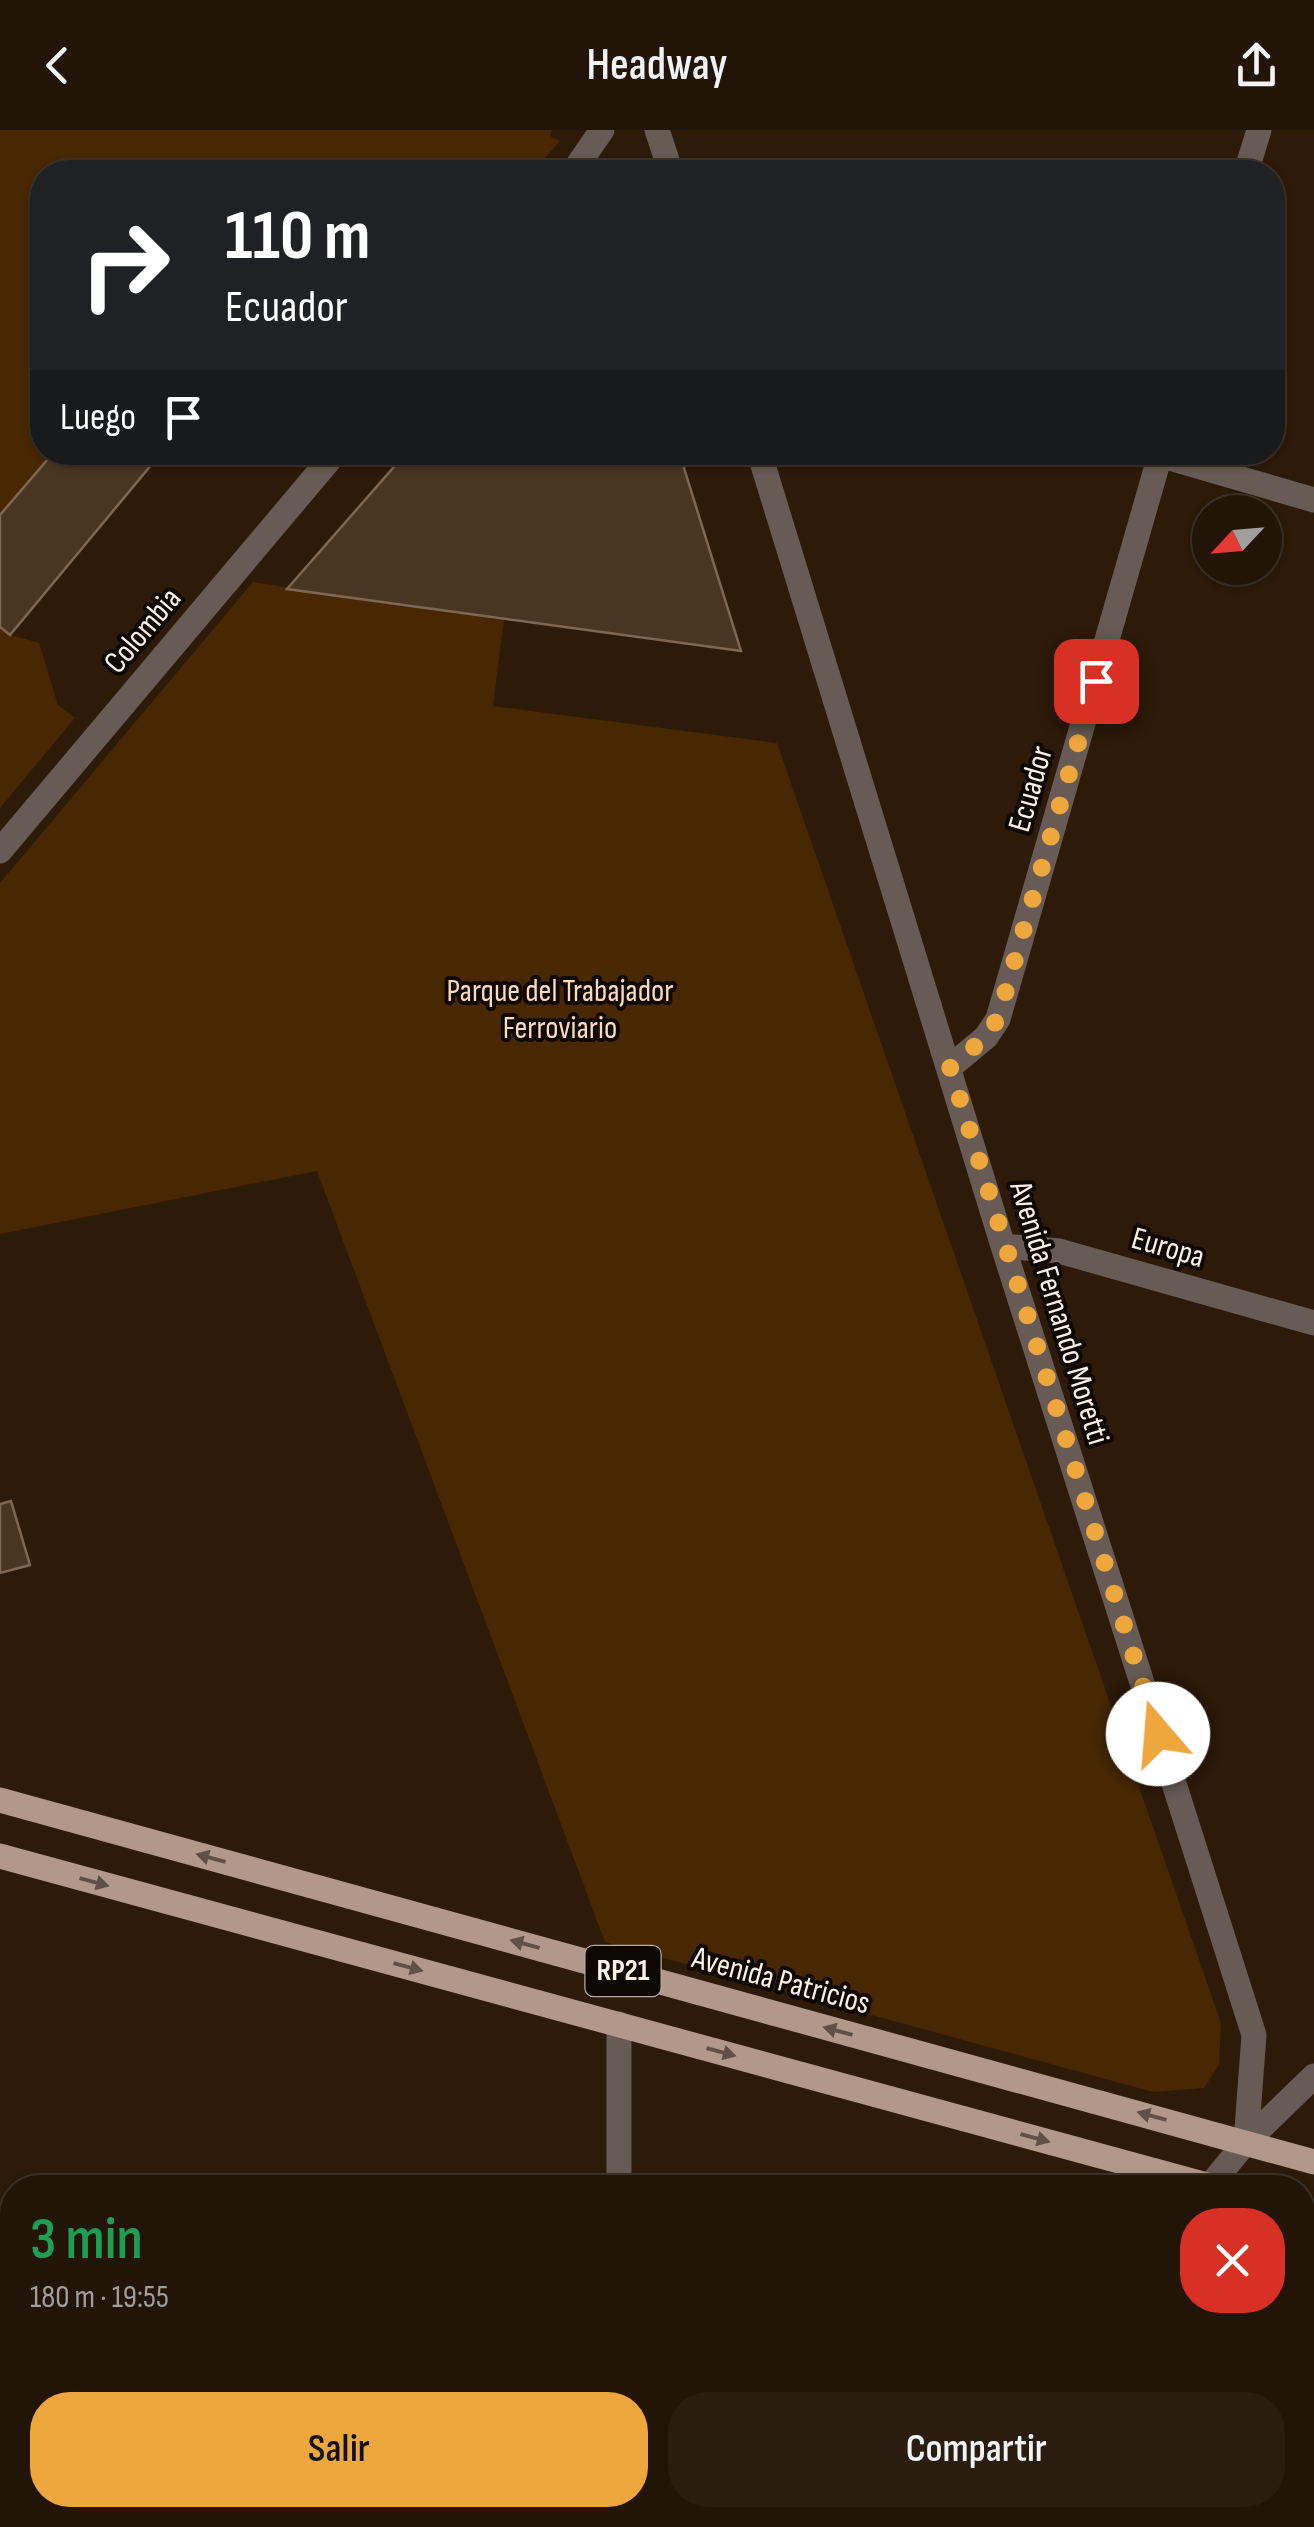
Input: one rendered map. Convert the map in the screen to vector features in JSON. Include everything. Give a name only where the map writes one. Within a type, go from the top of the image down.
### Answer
[{"type":"main road","name":"Avenida Patricios","points":[[0,1800],[1314,2162]]},
{"type":"main road","name":"RP21","points":[[0,1856],[1167,2175]]},
{"type":"street","points":[[581,160],[602,130]]},
{"type":"street","points":[[657,130],[666,160]]},
{"type":"street","points":[[1250,160],[1259,130]]},
{"type":"street","name":"Colombia","points":[[0,851],[325,465]]},
{"type":"street","name":"Avenida Fernando Moretti","points":[[763,465],[1002,1246],[1254,2035],[1246,2142]]},
{"type":"street","name":"Ecuador","points":[[950,1067],[986,1037],[998,1018],[1154,465]]},
{"type":"street","points":[[1195,465],[1314,500]]},
{"type":"street","name":"Europa","points":[[1002,1246],[1059,1251],[1314,1323]]},
{"type":"street","points":[[619,2024],[619,2175]]},
{"type":"street","points":[[1220,2175],[1246,2142],[1314,2076]]},
{"type":"green space","points":[[0,130],[552,130],[550,136],[560,141],[543,160],[30,160],[30,465],[44,465],[0,515]]},
{"type":"green space","name":"Parque del Trabajador Ferroviario","points":[[253,582],[504,620],[493,706],[777,743],[1221,2023],[1219,2065],[1204,2088],[1153,2092],[605,1942],[317,1171],[0,1234],[0,883]]},
{"type":"green space","points":[[0,627],[11,635],[39,643],[58,705],[75,718],[0,808]]},
{"type":"building","points":[[43,465],[151,465],[10,635],[0,627],[0,515]]},
{"type":"building","points":[[396,465],[683,465],[741,651],[287,589]]},
{"type":"building","points":[[11,1501],[30,1565],[0,1573],[0,1504]]},
{"type":"route","points":[[1096,681],[998,1018],[986,1037],[950,1067],[1002,1246],[1158,1734]]}]
